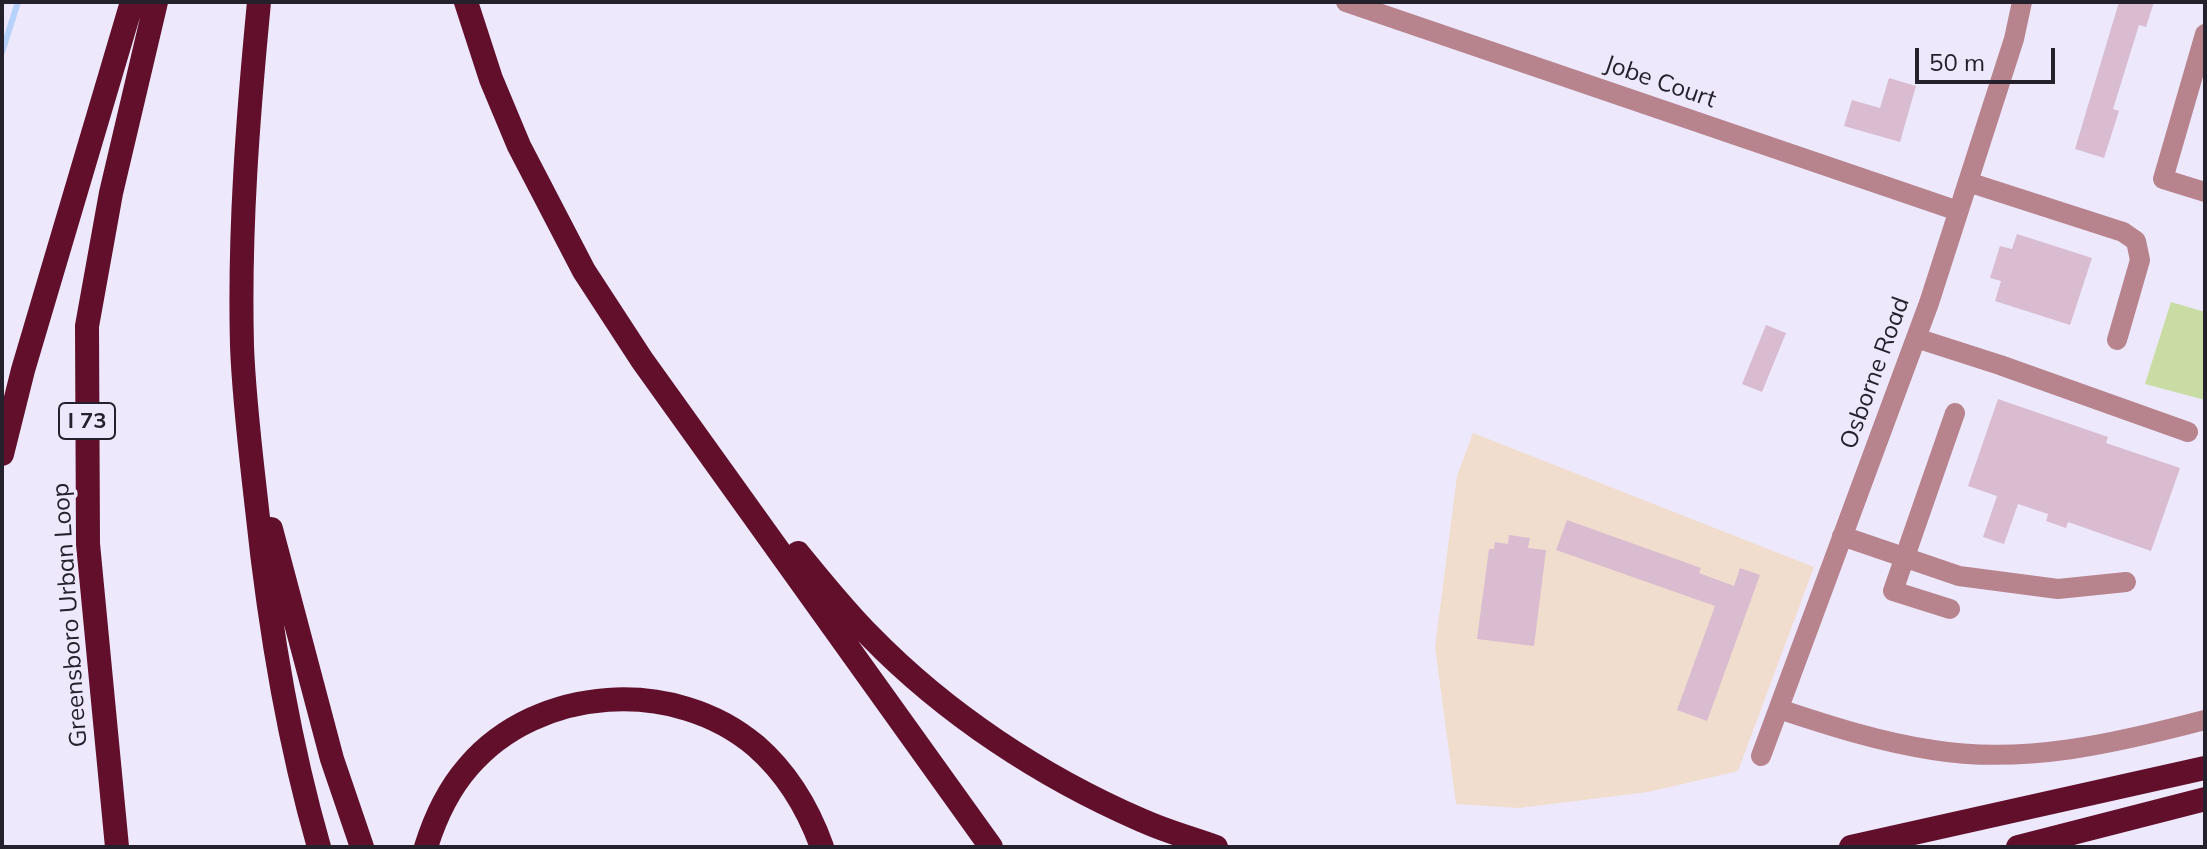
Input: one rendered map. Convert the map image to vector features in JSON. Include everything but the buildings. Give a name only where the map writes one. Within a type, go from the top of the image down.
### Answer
[{"type":"highway","points":[[2,454],[23,370],[132,2]]},
{"type":"highway","name":"Greensboro Urban Loop","points":[[117,847],[88,544],[87,326],[111,193],[156,2]]},
{"type":"highway","points":[[259,2],[248,113],[242,347],[265,586],[283,696],[319,847]]},
{"type":"highway","points":[[466,2],[491,79],[519,146],[584,271],[642,360],[991,847]]},
{"type":"highway","points":[[2,427],[23,370]]},
{"type":"highway","points":[[250,450],[332,759],[362,847]]},
{"type":"highway","points":[[739,496],[783,535],[871,637],[988,736],[1057,779],[1142,821],[1216,847]]},
{"type":"highway","points":[[426,847],[432,827],[455,784],[489,747],[531,720],[552,711],[613,699],[672,705],[736,731],[765,755],[792,784],[809,814],[822,847]]},
{"type":"highway","points":[[1851,847],[2205,768]]},
{"type":"highway","points":[[2018,847],[2205,799]]},
{"type":"street","name":"Jobe Court","points":[[1346,2],[1958,211]]},
{"type":"street","name":"Osborne Road","points":[[1761,756],[1916,338],[2014,39],[2022,2]]},
{"type":"street","points":[[2205,34],[2163,179],[2205,192]]},
{"type":"street","points":[[1968,182],[2123,232],[2136,241],[2140,260],[2117,340]]},
{"type":"street","points":[[1916,338],[2188,432]]},
{"type":"street","points":[[1950,609],[1893,591],[1955,413]]},
{"type":"street","points":[[1842,536],[1959,576],[2058,589],[2126,582]]},
{"type":"street","points":[[1779,709],[1889,742],[1936,751],[1996,754],[2069,750],[2131,739],[2205,720]]},
{"type":"shaded area","points":[[1473,433],[1814,567],[1738,771],[1648,792],[1519,808],[1456,804],[1435,647],[1457,476]]},
{"type":"green space","points":[[2171,302],[2205,312],[2205,400],[2145,384]]},
{"type":"waterway","points":[[2,52],[18,2]]}]
